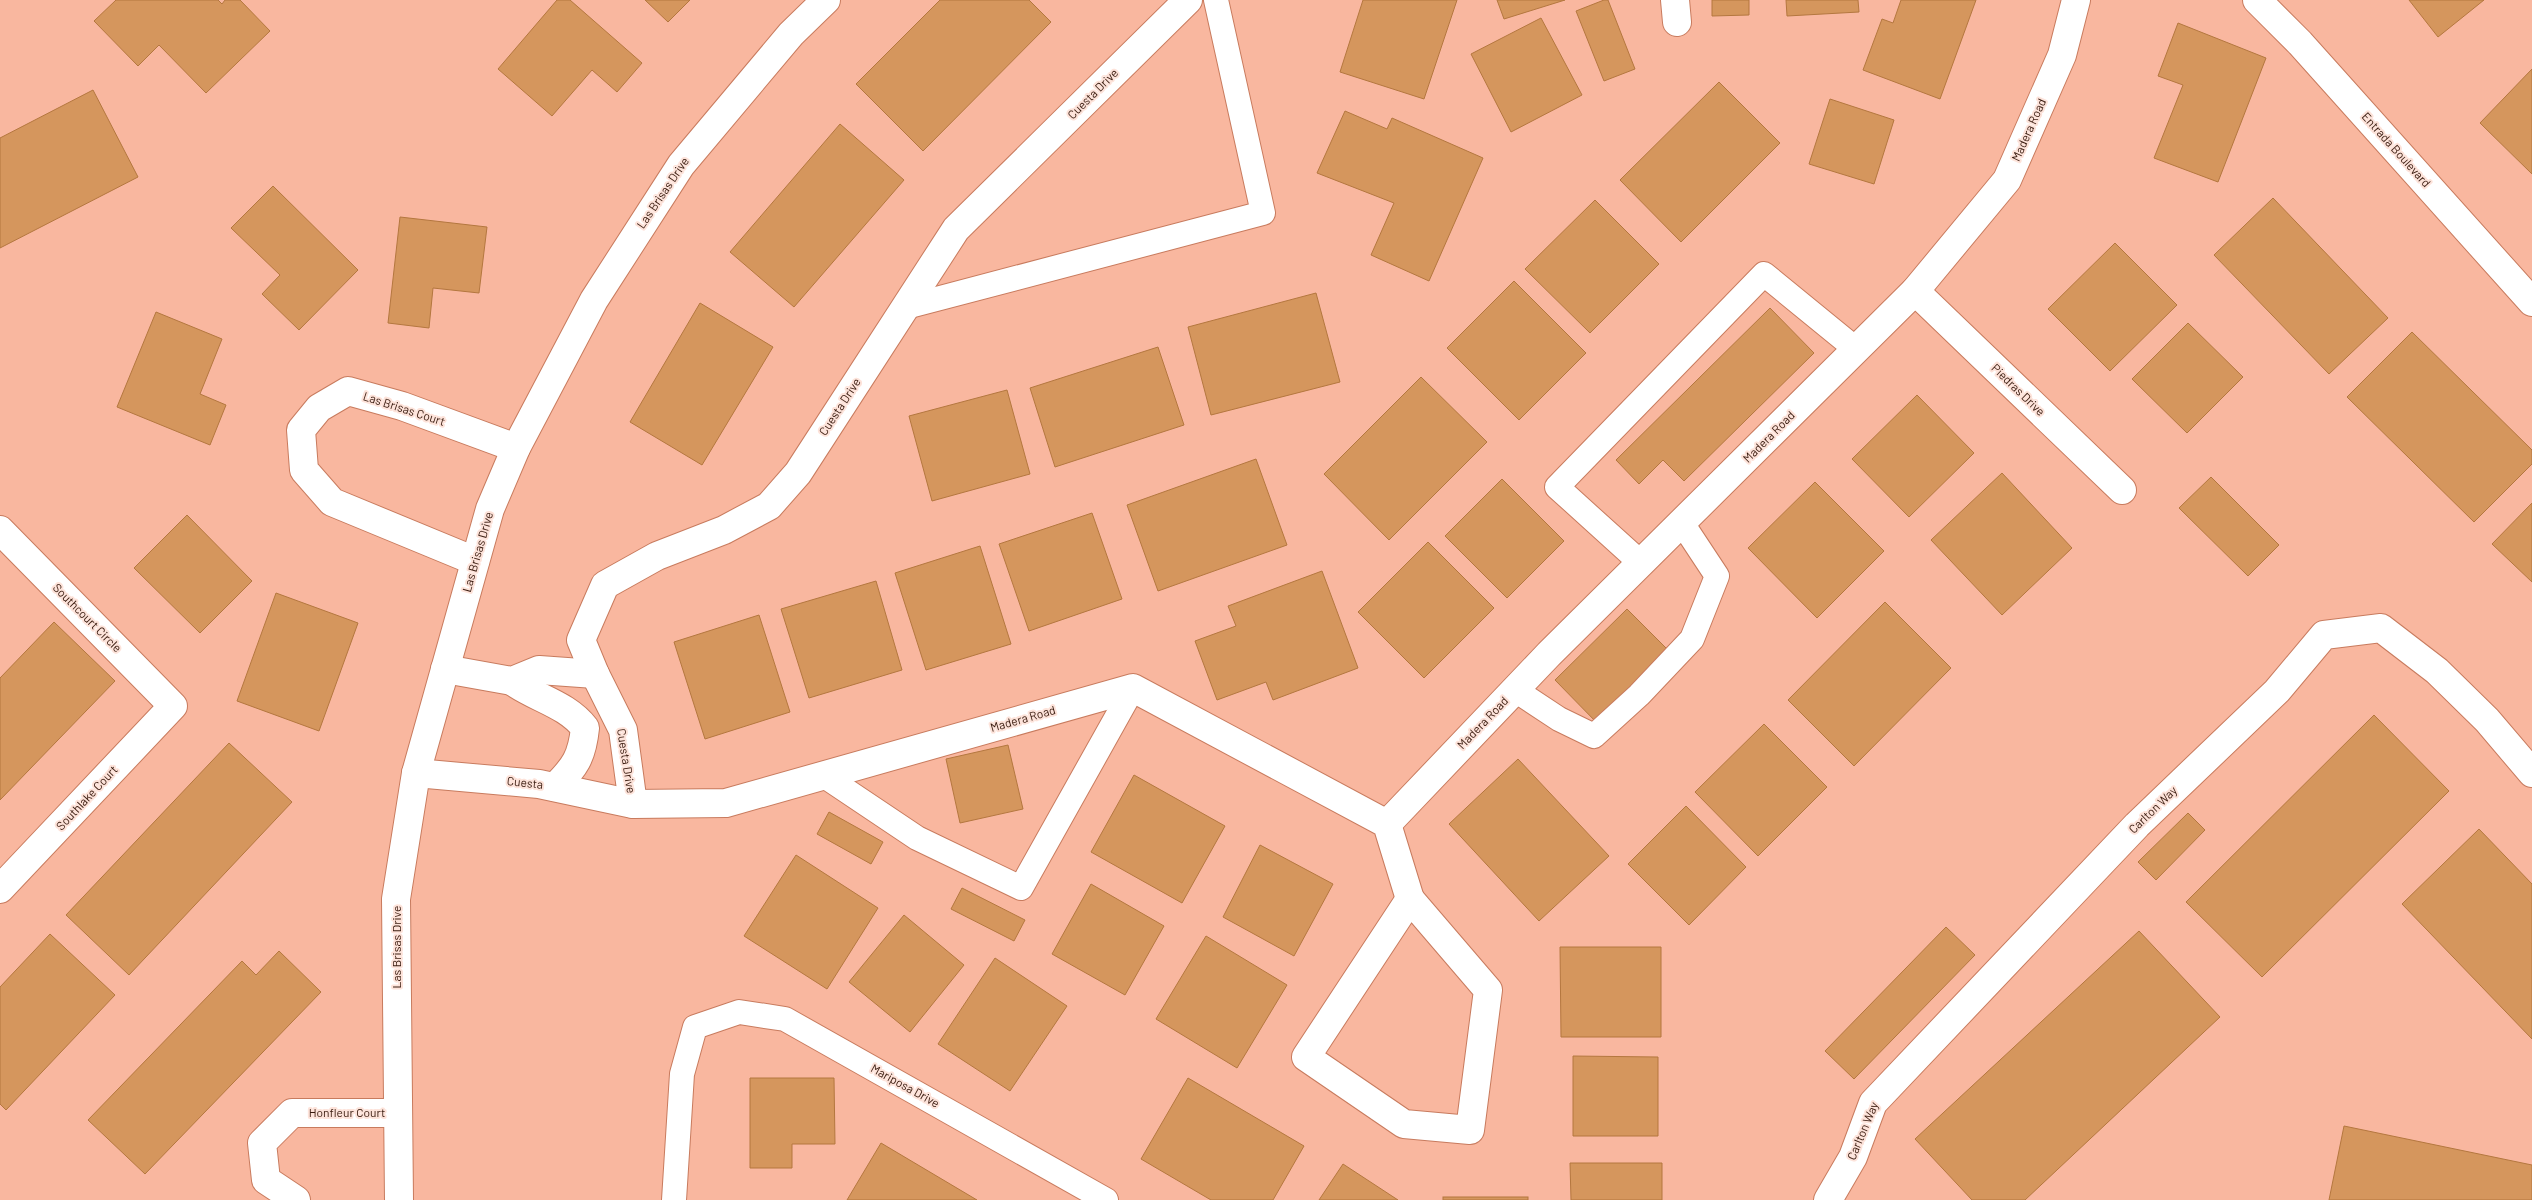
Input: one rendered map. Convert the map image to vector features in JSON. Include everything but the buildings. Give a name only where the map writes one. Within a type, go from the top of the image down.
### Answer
[{"type":"street","name":"Las Brisas Drive","points":[[399,1200],[396,899],[416,773],[490,509],[516,448],[594,300],[680,165],[772,56],[826,0]]},
{"type":"street","name":"Cuesta Drive","points":[[633,804],[623,730],[595,674],[581,640],[605,585],[657,556],[724,530],[769,506],[798,473],[956,229],[1188,0]]},
{"type":"street","name":"Madera Road","points":[[1387,824],[1515,690],[1915,291],[2007,180],[2062,55],[2076,0]]},
{"type":"street","name":"Entrada Boulevard","points":[[2257,0],[2306,50],[2532,302]]},
{"type":"street","name":"Piedras Drive","points":[[1915,291],[2122,490]]},
{"type":"street","name":"Las Brisas Court","points":[[475,562],[332,502],[304,470],[301,430],[319,408],[348,391],[402,406],[516,448]]},
{"type":"street","name":"Southcourt Circle","points":[[0,530],[173,706]]},
{"type":"street","name":"Carlton Way","points":[[1828,1200],[1853,1158],[1873,1103],[2137,825],[2277,691],[2324,635],[2381,628],[2438,671],[2487,720],[2532,773]]},
{"type":"street","points":[[445,669],[512,681],[527,692],[553,702],[580,721],[585,728],[583,748],[574,768],[555,787]]},
{"type":"street","points":[[512,681],[539,670],[595,674]]},
{"type":"street","name":"Madera Road","points":[[633,804],[726,803],[1133,688]]},
{"type":"street","points":[[1133,688],[1387,824],[1410,900],[1488,990],[1470,1130],[1404,1124],[1306,1057],[1410,900]]},
{"type":"street","name":"Southlake Court","points":[[0,889],[173,706]]},
{"type":"street","name":"Cuesta","points":[[416,773],[540,784],[633,804]]},
{"type":"street","name":"Honfleur Court","points":[[296,1200],[266,1180],[262,1143],[292,1113],[398,1113]]},
{"type":"lane","points":[[906,307],[1263,213],[1216,0]]},
{"type":"lane","points":[[1641,564],[1557,487],[1764,274],[1856,350]]},
{"type":"lane","points":[[1515,690],[1559,719],[1594,736],[1639,695],[1692,639],[1717,576],[1682,523]]},
{"type":"lane","points":[[823,775],[917,838],[1021,888],[1133,688]]},
{"type":"lane","name":"Mariposa Drive","points":[[674,1200],[682,1074],[695,1027],[739,1012],[784,1019],[1106,1200]]}]
